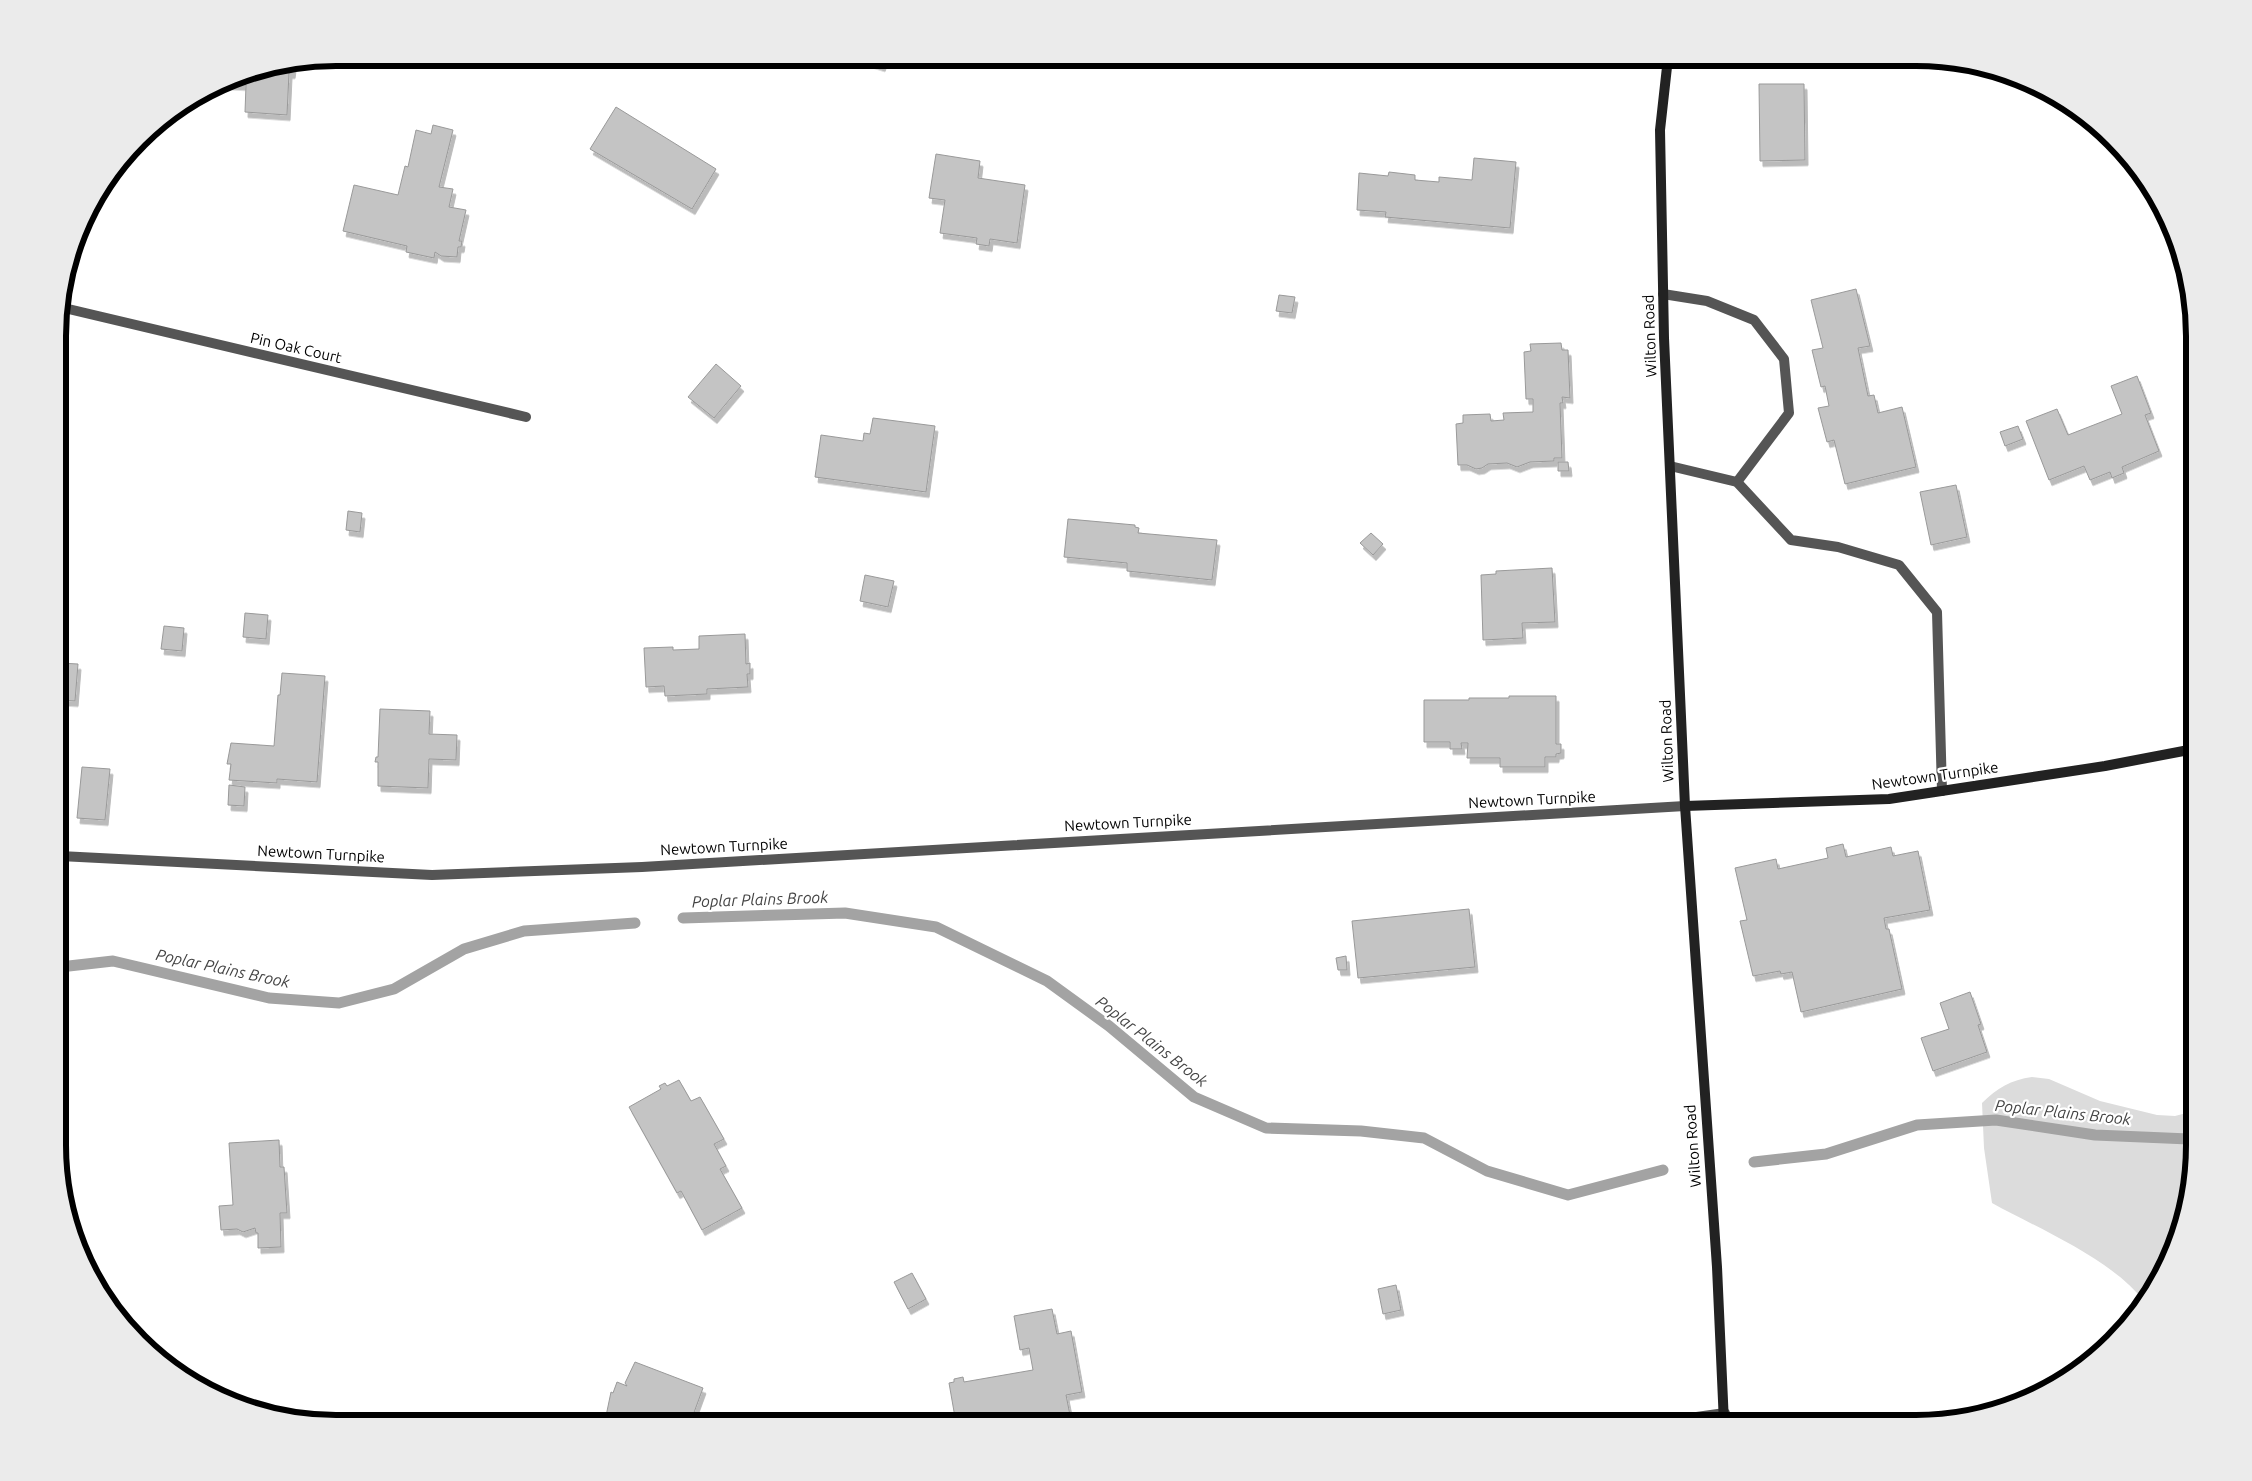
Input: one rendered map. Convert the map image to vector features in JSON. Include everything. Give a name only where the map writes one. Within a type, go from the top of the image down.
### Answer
[{"type":"main road","name":"Wilton Road","points":[[1667,66],[1660,130],[1663,294],[1670,466],[1685,806],[1717,1267],[1725,1415]]},
{"type":"main road","name":"Newtown Turnpike","points":[[1685,806],[1890,799],[2105,766],[2186,751]]},
{"type":"street","points":[[1663,294],[1707,301],[1754,320],[1784,358],[1789,413],[1737,482]]},
{"type":"street","name":"Pin Oak Court","points":[[68,309],[526,417]]},
{"type":"street","points":[[1670,466],[1737,482],[1791,540],[1838,546],[1899,565],[1937,612],[1942,791]]},
{"type":"street","name":"Newtown Turnpike","points":[[66,856],[432,875],[652,866],[1685,806]]},
{"type":"shaded area","points":[[2032,1077],[2049,1079],[2100,1101],[2157,1115],[2175,1116],[2186,1113],[2185,1163],[2177,1215],[2158,1264],[2139,1296],[2115,1273],[2096,1259],[1992,1203],[1984,1148],[1982,1103],[1993,1093],[2017,1080]]},
{"type":"building","points":[[292,70],[292,73],[289,73],[287,115],[245,112],[246,85],[239,85],[266,75]]},
{"type":"building","points":[[1759,84],[1804,84],[1805,160],[1760,161]]},
{"type":"building","points":[[616,107],[716,169],[692,209],[590,149]]},
{"type":"building","points":[[433,125],[453,130],[439,187],[453,189],[449,207],[466,210],[459,241],[462,241],[461,247],[458,247],[457,257],[441,256],[435,252],[434,258],[406,252],[407,246],[343,231],[354,185],[398,195],[405,166],[408,167],[416,130],[431,134]]},
{"type":"building","points":[[936,154],[980,161],[978,178],[1025,185],[1017,243],[990,239],[989,246],[976,244],[977,238],[940,233],[945,200],[929,198]]},
{"type":"building","points":[[1474,158],[1516,162],[1510,228],[1385,217],[1386,212],[1357,210],[1359,173],[1388,176],[1389,172],[1415,175],[1415,180],[1439,182],[1439,177],[1472,180]]},
{"type":"building","points":[[1856,289],[1870,346],[1858,348],[1868,396],[1874,395],[1878,413],[1902,407],[1916,467],[1845,484],[1834,440],[1827,442],[1818,408],[1829,406],[1825,386],[1821,387],[1812,350],[1823,348],[1811,300]]},
{"type":"building","points":[[1279,295],[1295,297],[1292,313],[1276,311]]},
{"type":"building","points":[[1561,343],[1562,350],[1568,350],[1570,398],[1562,397],[1563,403],[1560,403],[1562,458],[1554,458],[1554,461],[1530,462],[1517,467],[1507,463],[1488,464],[1476,469],[1467,465],[1458,465],[1456,424],[1463,423],[1463,415],[1490,414],[1491,421],[1504,420],[1503,413],[1533,412],[1533,399],[1526,399],[1524,352],[1531,351],[1530,344]]},
{"type":"building","points":[[716,364],[741,386],[714,418],[688,397]]},
{"type":"building","points":[[2137,376],[2151,413],[2145,415],[2159,451],[2122,467],[2124,473],[2112,478],[2110,472],[2090,480],[2084,466],[2049,480],[2026,421],[2057,409],[2068,435],[2122,414],[2111,386]]},
{"type":"building","points":[[873,418],[935,426],[926,492],[815,477],[821,435],[863,441],[864,433],[870,434]]},
{"type":"building","points":[[2018,426],[2023,439],[2005,446],[2000,432]]},
{"type":"building","points":[[1558,462],[1568,462],[1569,471],[1558,471]]},
{"type":"building","points":[[1956,485],[1967,537],[1931,545],[1920,492]]},
{"type":"building","points":[[348,511],[362,513],[360,532],[346,530]]},
{"type":"building","points":[[1068,519],[1135,525],[1135,527],[1139,528],[1138,533],[1217,540],[1212,580],[1127,571],[1127,563],[1064,557]]},
{"type":"building","points":[[1371,533],[1383,544],[1373,555],[1360,543]]},
{"type":"building","points":[[1552,568],[1555,622],[1522,623],[1523,638],[1483,640],[1481,575],[1496,574],[1496,571]]},
{"type":"building","points":[[865,575],[894,581],[888,607],[860,601]]},
{"type":"building","points":[[245,613],[268,615],[266,639],[243,637]]},
{"type":"building","points":[[164,626],[184,628],[182,651],[161,649]]},
{"type":"building","points":[[745,634],[746,664],[750,663],[750,674],[747,674],[748,687],[707,689],[707,694],[665,696],[664,686],[646,687],[644,648],[673,647],[673,650],[699,649],[699,636]]},
{"type":"building","points":[[66,663],[78,664],[75,701],[66,700]]},
{"type":"building","points":[[282,673],[325,676],[317,782],[277,779],[277,783],[229,780],[231,764],[227,764],[231,743],[274,746],[278,695],[280,695]]},
{"type":"building","points":[[1509,696],[1556,696],[1556,744],[1561,744],[1561,753],[1556,754],[1556,757],[1545,757],[1545,767],[1500,767],[1500,758],[1467,758],[1468,743],[1461,743],[1462,749],[1450,749],[1450,742],[1424,742],[1424,700],[1469,700],[1469,698],[1509,698]]},
{"type":"building","points":[[380,709],[430,711],[429,734],[457,735],[456,760],[429,759],[428,788],[378,786],[378,762],[375,762],[376,757],[378,757]]},
{"type":"building","points":[[82,767],[110,769],[105,820],[77,818]]},
{"type":"building","points":[[229,785],[245,787],[244,806],[228,805]]},
{"type":"building","points":[[1843,844],[1846,857],[1891,847],[1893,856],[1918,851],[1930,910],[1884,918],[1886,929],[1889,929],[1902,989],[1801,1012],[1792,972],[1781,974],[1780,971],[1753,976],[1740,921],[1747,920],[1735,868],[1776,859],[1778,869],[1828,858],[1826,848]]},
{"type":"building","points":[[1469,909],[1475,967],[1358,978],[1352,921]]},
{"type":"building","points":[[1346,956],[1347,970],[1338,970],[1336,958]]},
{"type":"building","points":[[1970,992],[1981,1024],[1978,1025],[1987,1052],[1933,1071],[1921,1038],[1949,1029],[1940,1003]]},
{"type":"building","points":[[679,1080],[691,1101],[700,1097],[724,1139],[714,1144],[726,1166],[720,1169],[742,1208],[702,1230],[681,1191],[677,1193],[629,1107],[661,1089],[659,1086],[665,1083],[667,1086]]},
{"type":"building","points":[[279,1140],[280,1167],[284,1167],[287,1213],[280,1213],[281,1247],[258,1248],[258,1233],[256,1233],[255,1228],[243,1232],[237,1229],[221,1230],[219,1206],[233,1205],[229,1143]]},
{"type":"building","points":[[912,1273],[926,1299],[908,1309],[894,1282]]},
{"type":"building","points":[[1396,1285],[1401,1310],[1383,1314],[1378,1289]]},
{"type":"building","points":[[1052,1309],[1057,1334],[1071,1331],[1082,1392],[1066,1395],[1070,1415],[1034,1415],[1033,1413],[1022,1415],[955,1415],[949,1383],[954,1382],[954,1379],[963,1377],[964,1382],[1033,1370],[1029,1348],[1020,1350],[1014,1316]]},
{"type":"building","points":[[635,1362],[703,1388],[693,1415],[606,1415],[611,1392],[613,1393],[617,1382],[627,1386],[625,1383]]},
{"type":"building","points":[[1821,1413],[1837,1415],[1821,1415]]},
{"type":"waterway","name":"Poplar Plains Brook","points":[[683,918],[845,913],[936,927],[1047,981],[1109,1026],[1194,1097],[1266,1128],[1361,1131],[1424,1138],[1487,1171],[1568,1195],[1663,1170]]},
{"type":"waterway","name":"Poplar Plains Brook","points":[[66,966],[113,961],[269,998],[339,1003],[394,989],[464,949],[524,931],[635,923]]},
{"type":"waterway","name":"Poplar Plains Brook","points":[[1754,1162],[1826,1154],[1917,1125],[1996,1120],[2095,1135],[2186,1139]]}]
